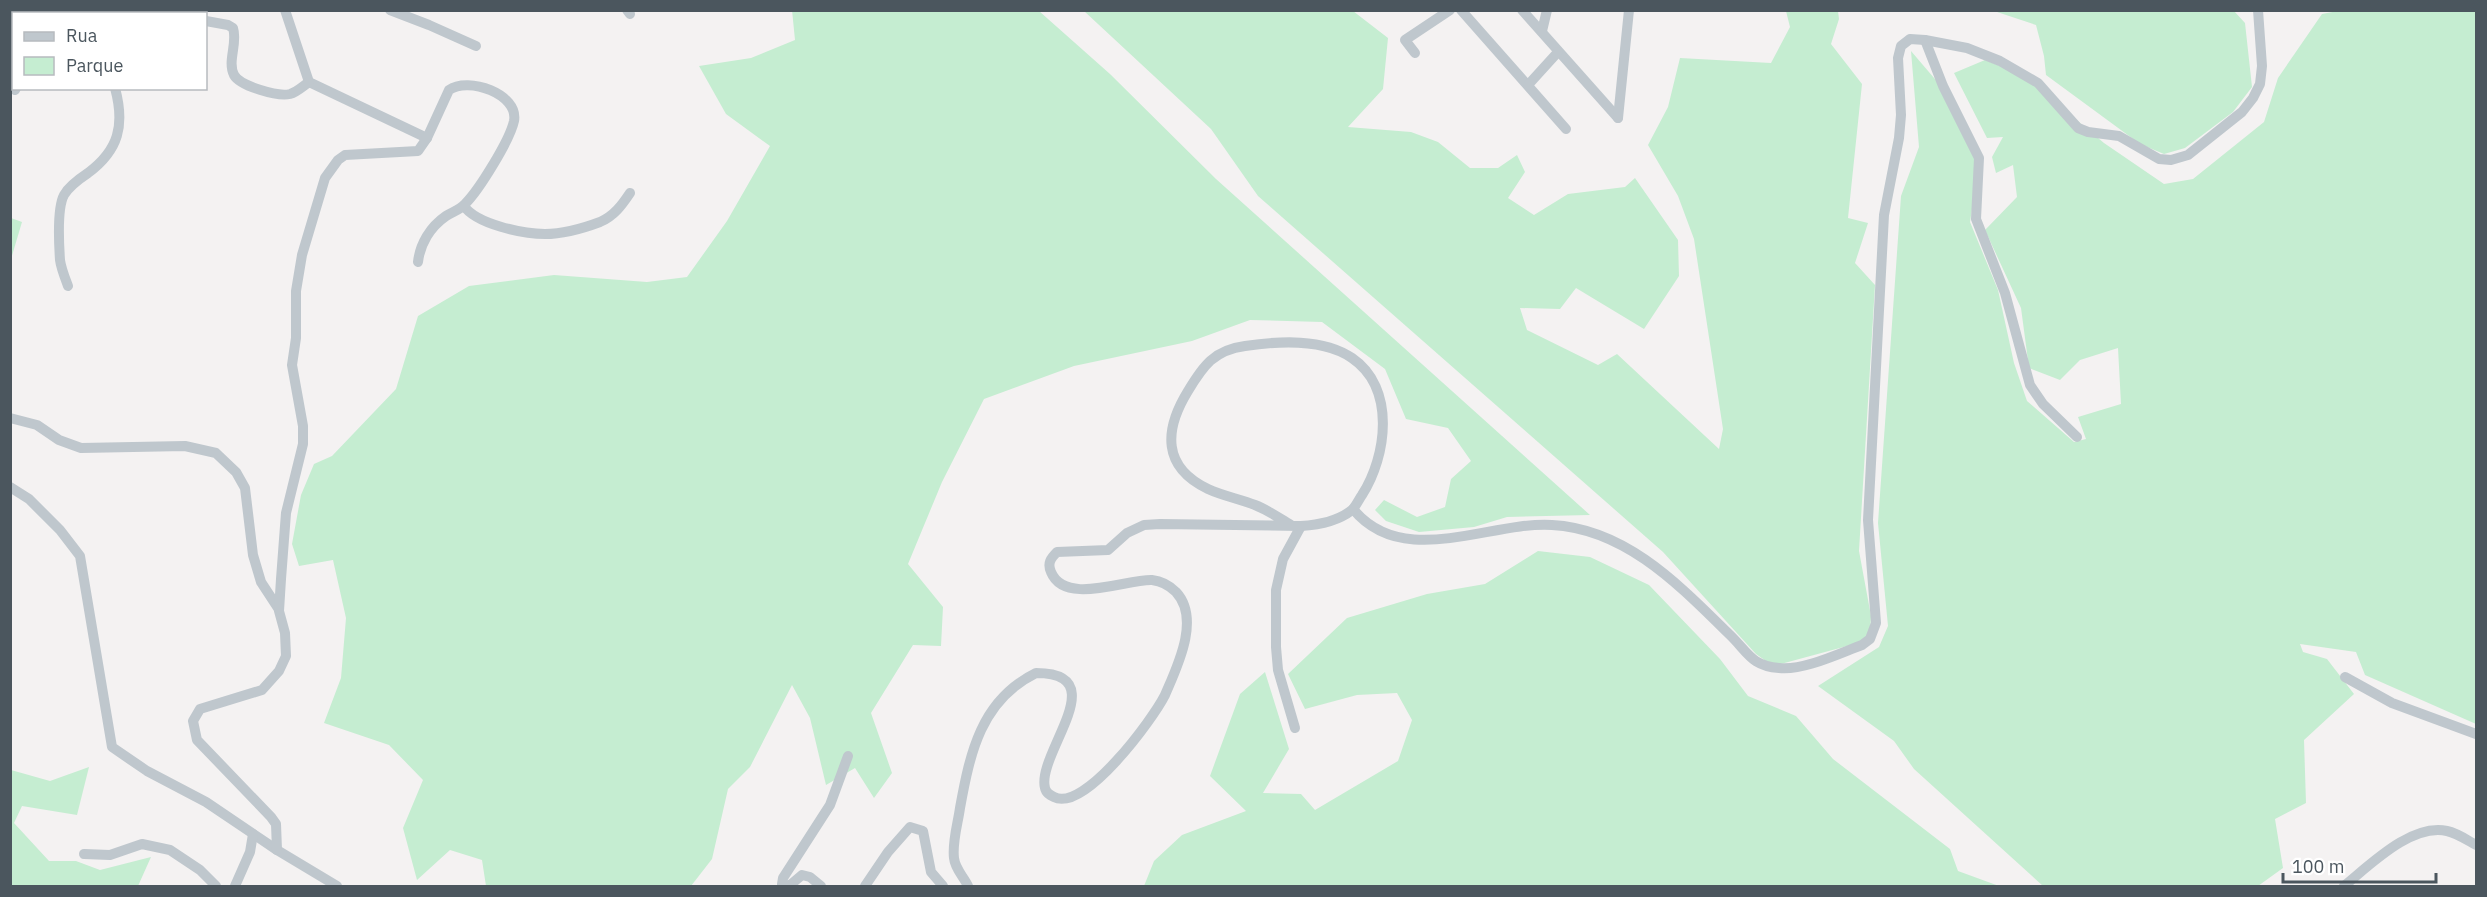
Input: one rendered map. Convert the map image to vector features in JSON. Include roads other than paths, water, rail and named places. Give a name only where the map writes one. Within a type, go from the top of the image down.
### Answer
[{"type":"street","points":[[285,10],[309,82],[427,138]]},
{"type":"street","points":[[390,10],[429,24],[476,46]]},
{"type":"street","points":[[1415,53],[1405,40],[1450,10]]},
{"type":"street","points":[[1461,10],[1566,129]]},
{"type":"street","points":[[1522,10],[1618,118],[1629,10]]},
{"type":"street","points":[[1542,31],[1548,10]]},
{"type":"street","points":[[1353,509],[1361,520],[1385,533],[1422,540],[1551,524],[1608,537],[1626,545],[1657,567],[1730,635],[1752,661],[1759,665],[1783,669],[1862,645],[1870,639],[1876,623],[1868,520],[1884,214],[1896,157],[1900,115],[1898,58],[1901,46],[1909,40],[1925,40],[1967,48],[2000,61],[2038,83],[2078,128],[2088,132],[2119,136],[2159,159],[2171,160],[2188,155],[2242,112],[2253,98],[2260,84],[2262,66],[2258,10]]},
{"type":"street","points":[[207,21],[234,28],[232,64],[234,75],[239,80],[256,88],[282,95],[297,91],[309,82]]},
{"type":"street","points":[[1925,40],[1943,86],[1979,158],[1976,219],[2005,293],[2030,385],[2043,404],[2078,437]]},
{"type":"street","points":[[1528,85],[1558,52]]},
{"type":"street","points":[[279,611],[286,513],[303,444],[303,426],[292,365],[296,338],[296,291],[302,255],[325,178],[338,160],[345,155],[412,153],[422,148],[449,90],[463,84],[479,86],[512,105],[515,112],[514,122],[509,136],[483,180],[464,206],[433,227],[419,252],[417,262]]},
{"type":"street","points":[[68,286],[60,262],[61,205],[64,195],[72,185],[95,168],[117,140],[120,108],[116,90]]},
{"type":"street","points":[[464,206],[470,215],[483,222],[545,234],[573,230],[601,221],[616,212],[630,193]]},
{"type":"street","points":[[968,886],[955,864],[954,848],[972,752],[985,720],[996,704],[1036,673],[1058,675],[1068,685],[1072,705],[1048,765],[1045,787],[1047,792],[1060,800],[1073,798],[1087,789],[1120,755],[1157,710],[1184,645],[1187,619],[1185,606],[1173,589],[1154,580],[1094,589],[1068,586],[1056,580],[1051,574],[1049,566],[1051,558],[1057,552],[1108,550],[1127,533],[1144,525],[1296,525],[1323,523],[1353,509],[1367,487],[1383,443],[1384,423],[1374,385],[1365,371],[1352,358],[1312,345],[1279,342],[1232,348],[1219,352],[1201,370],[1173,420],[1170,448],[1184,474],[1208,489],[1258,506],[1296,525]]},
{"type":"street","points":[[10,417],[37,425],[59,440],[81,448],[185,446],[216,453],[236,472],[245,488],[254,555],[261,582],[279,611],[285,633],[285,656],[272,682],[262,690],[201,709],[193,720],[197,740],[276,824],[277,850]]},
{"type":"street","points":[[10,487],[29,499],[60,530],[82,560],[112,747],[147,771],[206,802],[277,850],[337,886]]},
{"type":"street","points":[[1295,728],[1278,670],[1276,590],[1281,565],[1296,525]]},
{"type":"street","points":[[2345,677],[2392,703],[2476,734]]},
{"type":"street","points":[[821,886],[802,874],[789,886],[782,884],[783,878],[831,805],[848,756]]},
{"type":"street","points":[[865,886],[888,852],[910,826],[923,831],[931,872],[943,886]]},
{"type":"street","points":[[2344,886],[2378,858],[2411,837],[2429,831],[2446,831],[2476,845]]},
{"type":"street","points":[[235,886],[250,852],[253,834]]},
{"type":"street","points":[[84,854],[110,855],[142,844],[170,850],[200,870],[216,886]]}]
